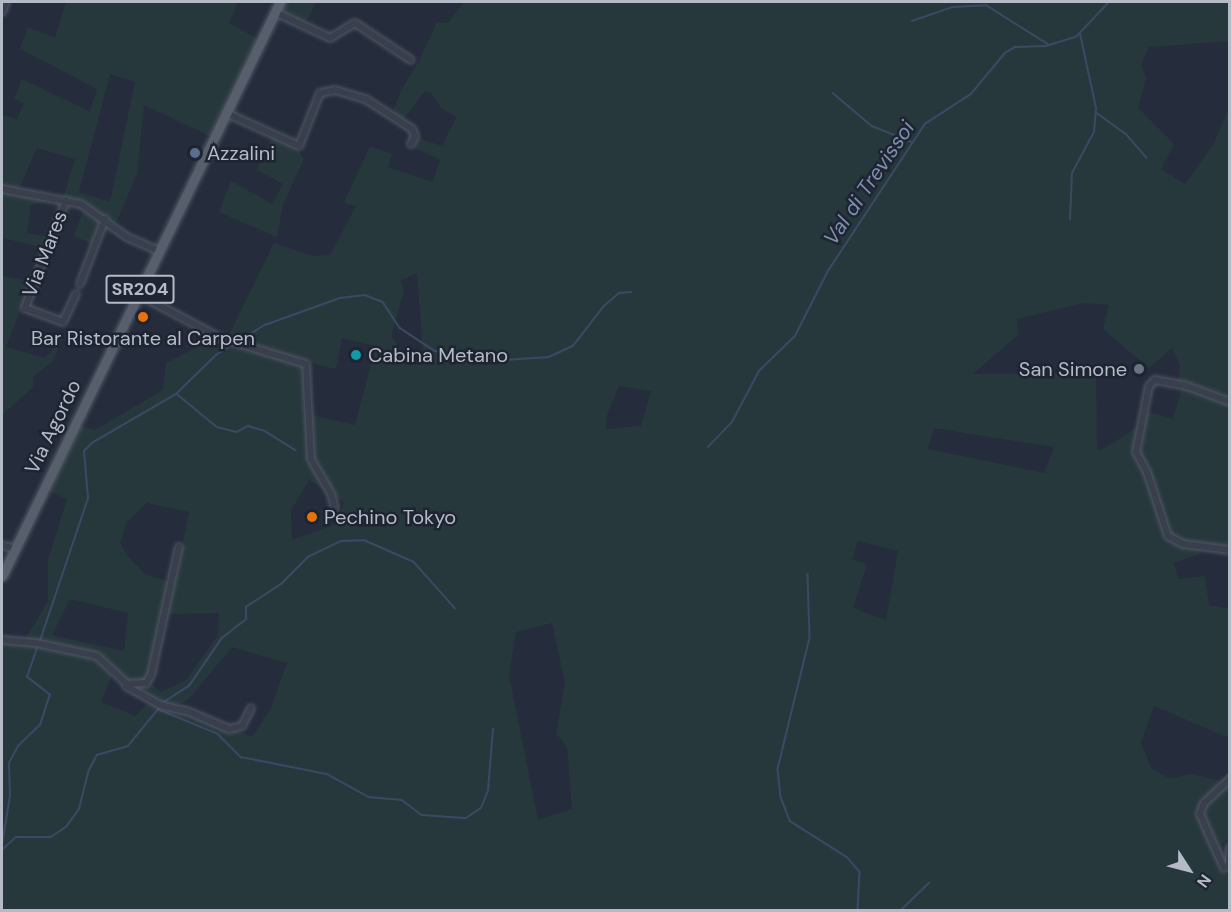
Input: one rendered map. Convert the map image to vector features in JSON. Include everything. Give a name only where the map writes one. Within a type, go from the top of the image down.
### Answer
[{"type":"main road","name":"Via Agordo","points":[[2,576],[280,2]]},
{"type":"street","points":[[2,12],[6,2]]},
{"type":"street","points":[[275,12],[330,38],[350,24],[357,24],[411,60]]},
{"type":"street","points":[[226,113],[299,146],[321,91],[340,91],[367,100],[412,129],[415,136],[411,144]]},
{"type":"street","name":"Via Mares","points":[[2,189],[66,200],[90,208],[127,237],[158,251]]},
{"type":"street","name":"Via Mares","points":[[66,200],[25,308],[63,322],[76,294]]},
{"type":"street","points":[[80,284],[105,219]]},
{"type":"street","points":[[138,294],[237,343],[306,364],[311,459],[329,489],[335,509]]},
{"type":"street","points":[[1230,402],[1187,386],[1155,380],[1147,397],[1136,452],[1147,472],[1163,526],[1178,543],[1230,550]]},
{"type":"street","points":[[2,544],[15,549]]},
{"type":"street","points":[[122,681],[139,685],[150,678],[179,547]]},
{"type":"street","points":[[2,640],[39,643],[100,657],[122,681],[162,705],[233,730],[244,724],[251,708]]},
{"type":"street","points":[[1230,779],[1204,803],[1200,814],[1224,868],[1229,865],[1230,847]]},
{"type":"shaded area","points":[[66,2],[238,2],[229,23],[263,42],[214,138],[144,105],[137,174],[115,225],[107,218],[95,245],[74,236],[86,203],[63,198],[75,159],[37,148],[19,189],[50,196],[48,201],[31,205],[27,233],[48,237],[6,347],[45,358],[62,339],[53,361],[33,377],[33,387],[2,415],[2,276],[29,281],[42,247],[2,238],[2,115],[17,119],[24,103],[14,99],[22,79],[90,112],[97,89],[20,49],[28,27],[55,38]],"holes":[[[110,74],[135,82],[110,202],[79,192]]]},
{"type":"shaded area","points":[[283,2],[316,2],[305,24],[278,12]]},
{"type":"shaded area","points":[[464,2],[1229,2],[1229,41],[1149,47],[1141,64],[1146,77],[1138,108],[1174,144],[1161,169],[1185,184],[1214,143],[1229,108],[1229,552],[1200,548],[1199,554],[1174,563],[1178,579],[1205,576],[1209,605],[1229,609],[1229,738],[1154,706],[1141,742],[1151,768],[1170,779],[1190,774],[1222,781],[1229,771],[1229,839],[1221,844],[1229,881],[1229,910],[2,910],[2,639],[26,638],[48,601],[48,560],[67,499],[46,490],[76,425],[95,430],[163,390],[166,363],[207,342],[212,332],[228,337],[274,243],[313,256],[330,255],[356,206],[344,203],[370,146],[392,154],[388,167],[432,182],[440,160],[414,148],[418,138],[442,146],[457,117],[441,108],[431,93],[425,91],[402,121],[392,115],[401,90],[418,63],[437,22],[448,23]],"holes":[[[417,273],[423,351],[415,361],[406,358],[391,336],[404,291],[401,280]],[[1083,303],[1109,305],[1103,329],[1149,368],[1172,348],[1180,365],[1178,382],[1183,384],[1173,419],[1145,411],[1142,424],[1103,449],[1097,450],[1096,370],[1060,374],[973,374],[1018,335],[1017,319]],[[342,338],[376,346],[355,425],[312,415],[307,362],[336,369]],[[619,386],[651,391],[641,426],[606,429],[607,415]],[[934,428],[1054,448],[1044,473],[928,449]],[[309,480],[344,502],[336,524],[292,540],[291,510]],[[147,503],[189,512],[175,583],[146,575],[129,558],[120,542],[127,522]],[[858,541],[898,551],[886,620],[853,608],[867,564],[852,559]],[[70,599],[128,613],[124,651],[52,635]],[[219,613],[218,635],[186,680],[160,692],[151,683],[168,614]],[[552,623],[565,683],[556,734],[567,746],[572,809],[538,820],[509,675],[516,632]],[[232,647],[287,663],[271,708],[252,737],[177,705],[188,700]],[[113,673],[150,701],[135,716],[101,702]]]},
{"type":"shaded area","points":[[273,135],[299,151],[304,159],[283,204],[277,237],[219,212],[231,181],[272,204],[283,184],[257,170]]},
{"type":"waterway","name":"Val di Trevissoi","points":[[708,447],[732,422],[759,371],[795,336],[828,271],[925,124],[971,94],[1005,53],[1015,47],[1046,46],[1076,37],[1109,2]]},
{"type":"waterway","points":[[912,21],[953,7],[986,5],[1048,44]]},
{"type":"waterway","points":[[1070,220],[1072,173],[1094,132],[1096,108],[1080,34]]},
{"type":"waterway","points":[[833,93],[872,126],[912,142]]},
{"type":"waterway","points":[[1097,113],[1127,135],[1147,158]]},
{"type":"waterway","points":[[239,341],[265,325],[340,298],[365,295],[383,302],[400,328],[435,351],[504,360],[549,357],[573,346],[604,306],[619,293],[631,292]]},
{"type":"waterway","points":[[40,641],[88,498],[84,451],[92,443],[176,394],[216,355],[232,345]]},
{"type":"waterway","points":[[177,394],[217,427],[237,432],[248,426],[265,431],[296,450]]},
{"type":"waterway","points":[[164,702],[189,686],[222,638],[246,619],[246,607],[281,584],[308,557],[341,541],[364,540],[414,562],[455,608]]},
{"type":"waterway","points":[[808,574],[810,638],[778,769],[781,797],[790,821],[847,857],[860,872],[858,910]]},
{"type":"waterway","points":[[2,845],[10,796],[9,763],[18,746],[40,725],[50,695],[27,677],[38,645]]},
{"type":"waterway","points":[[2,850],[16,837],[51,837],[66,827],[79,809],[88,772],[97,755],[128,746],[159,708]]},
{"type":"waterway","points":[[158,709],[218,734],[241,757],[327,774],[369,797],[402,800],[422,815],[449,817],[466,818],[481,808],[488,791],[493,729]]},
{"type":"waterway","points":[[901,910],[929,883]]},
{"type":"place","name":"Azzalini","points":[[195,153]]},
{"type":"place","name":"Bar Ristorante al Carpen","points":[[143,317]]},
{"type":"place","name":"Cabina Metano","points":[[356,355]]},
{"type":"place","name":"San Simone","points":[[1139,369]]},
{"type":"place","name":"Pechino Tokyo","points":[[312,517]]}]
